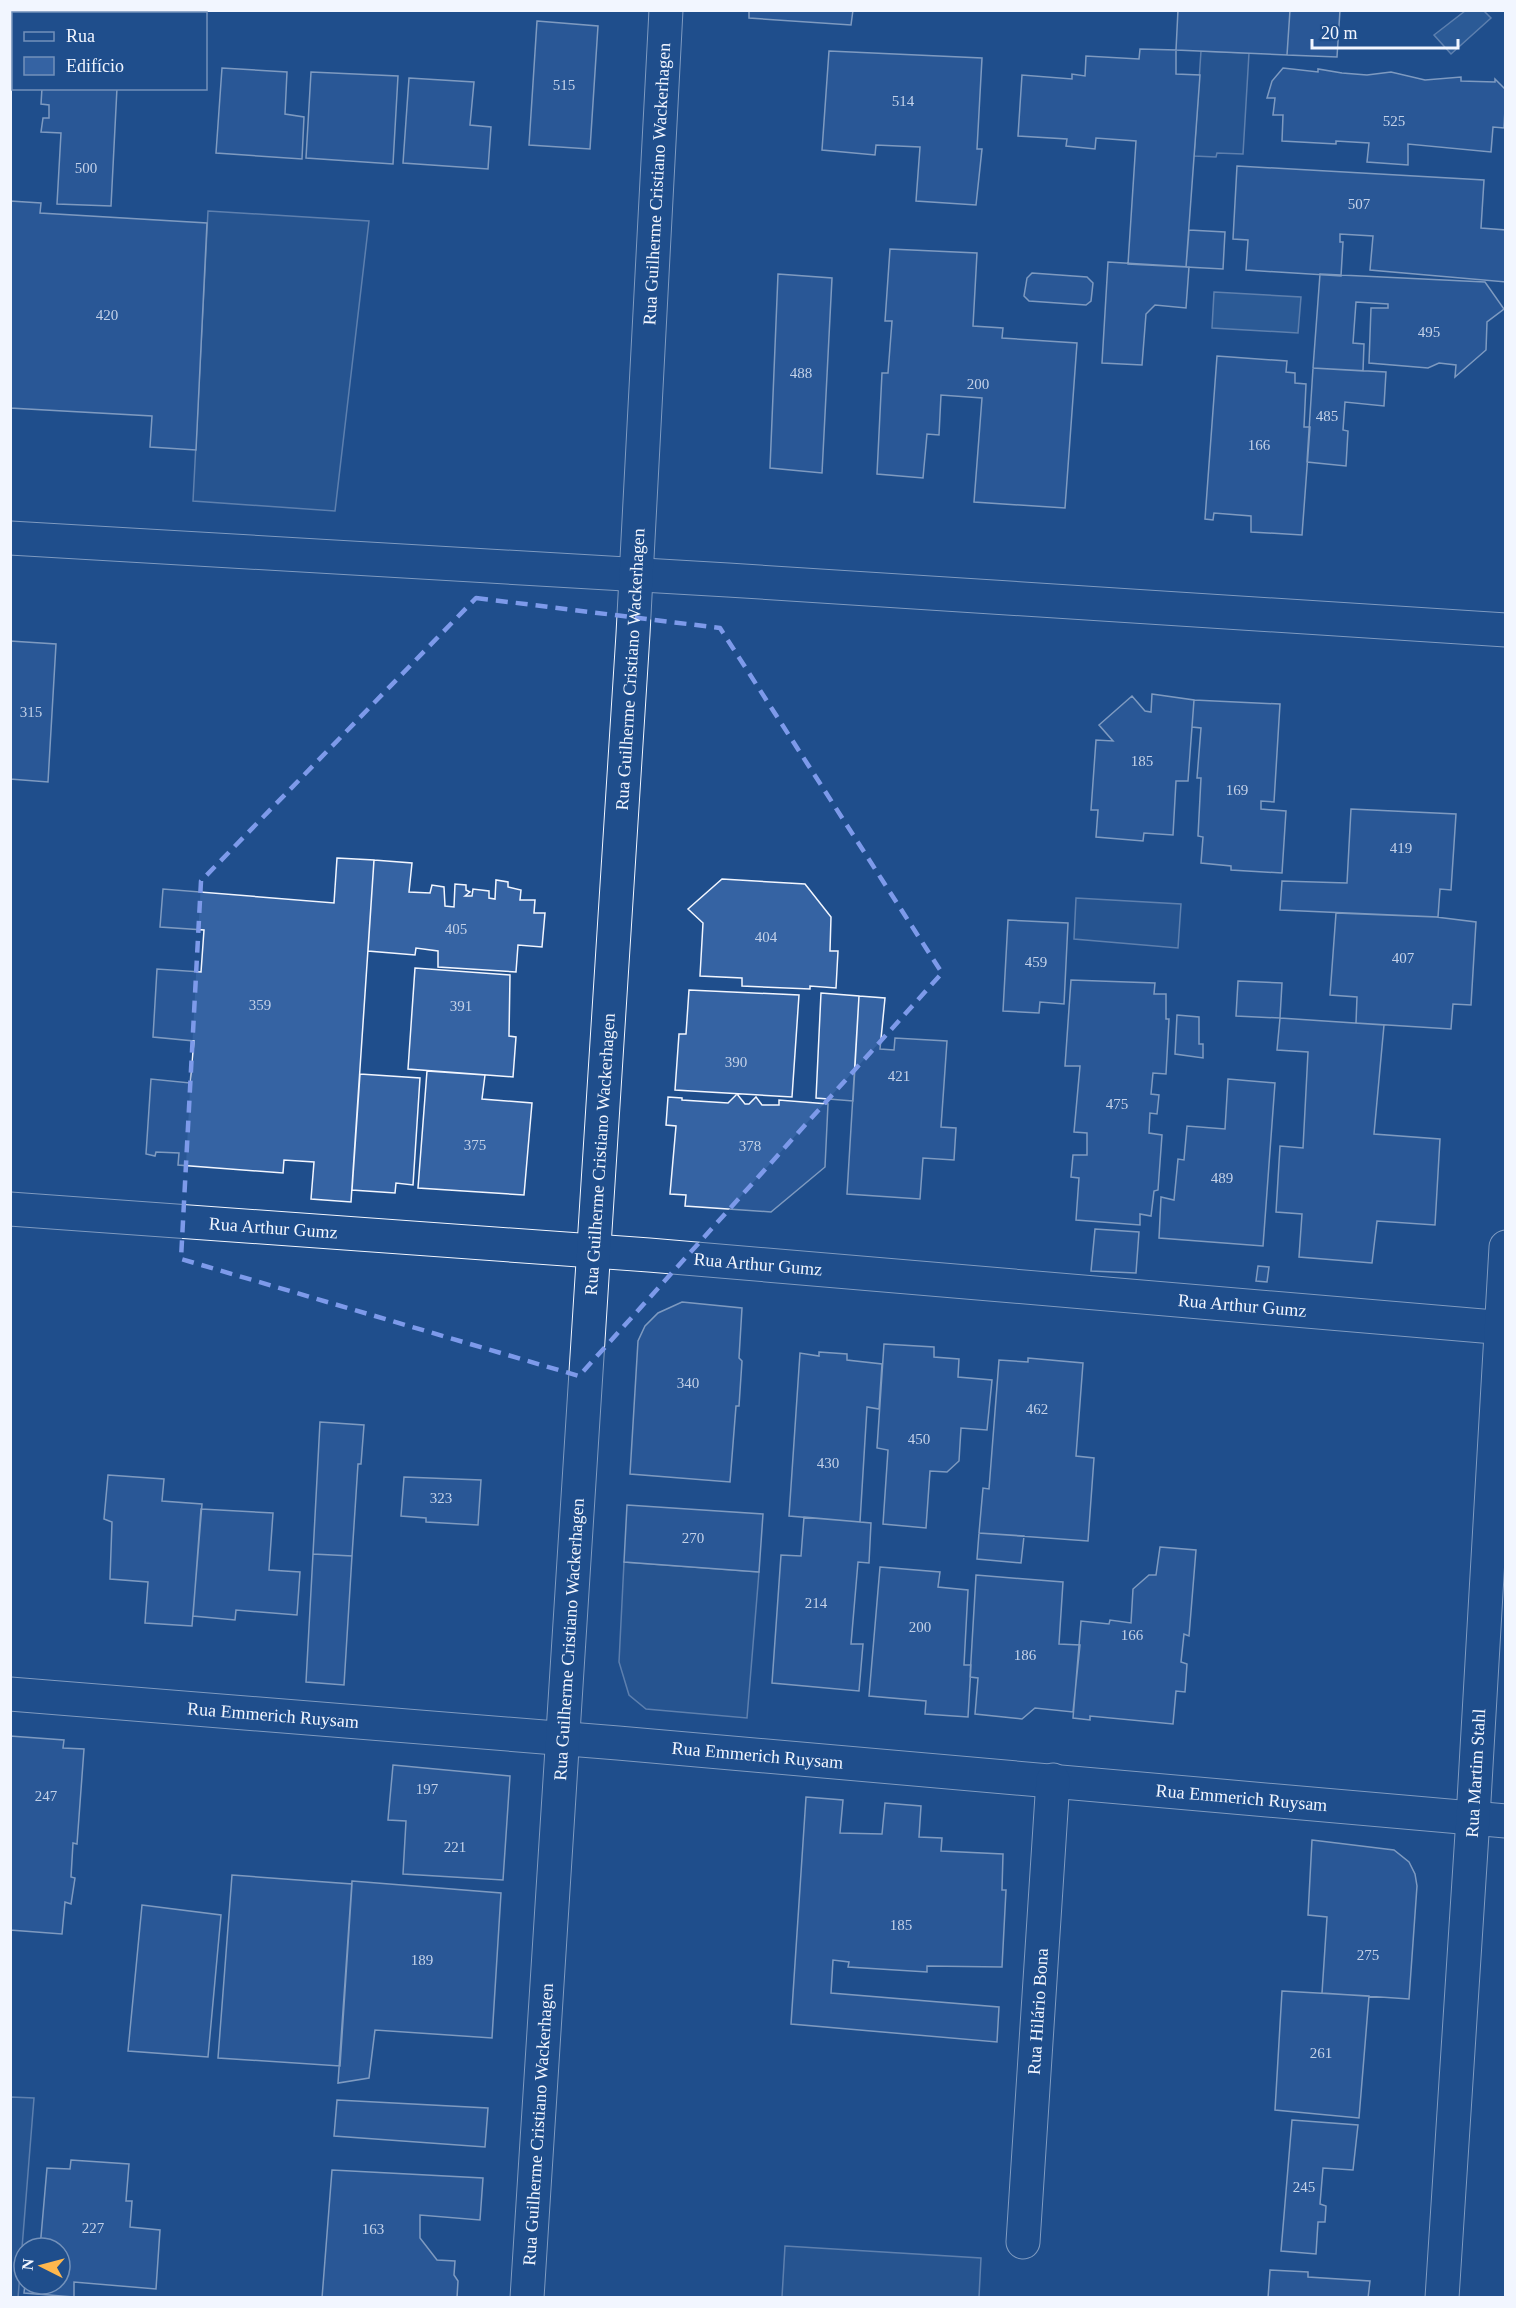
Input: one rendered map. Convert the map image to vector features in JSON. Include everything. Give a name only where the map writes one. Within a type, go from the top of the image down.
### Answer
[{"type":"street","name":"Rua Guilherme Cristiano Wackerhagen","points":[[527,2298],[636,575],[666,10]]},
{"type":"street","points":[[10,538],[1506,630]]},
{"type":"street","name":"Rua Arthur Gumz","points":[[10,1209],[592,1250],[1503,1328]]},
{"type":"street","name":"Rua Martim Stahl","points":[[1442,2298],[1503,1328],[1506,1247]]},
{"type":"street","name":"Rua Emmerich Ruysam","points":[[10,1694],[562,1738],[1506,1821]]},
{"type":"street","name":"Rua Hilário Bona","points":[[1023,2242],[1053,1780]]},
{"type":"highlighted area","points":[[476,598],[720,628],[942,973],[579,1376],[181,1259],[201,881]]},
{"type":"shaded area","points":[[1465,11],[1484,11],[1491,18],[1451,54],[1434,35]]},
{"type":"shaded area","points":[[1201,51],[1249,53],[1243,154],[1217,153],[1216,157],[1194,156]]},
{"type":"shaded area","points":[[208,211],[369,221],[335,511],[193,501]]},
{"type":"shaded area","points":[[1214,292],[1301,297],[1298,333],[1212,328]]},
{"type":"shaded area","points":[[1076,898],[1181,904],[1178,948],[1074,939]]},
{"type":"shaded area","points":[[624,1562],[759,1572],[747,1718],[646,1709],[629,1695],[619,1662]]},
{"type":"shaded area","points":[[11,2097],[34,2098],[23,2236],[12,2236],[12,2296],[18,2296],[18,2298],[10,2297]]},
{"type":"shaded area","points":[[785,2246],[981,2258],[979,2297],[782,2297]]},
{"type":"building","points":[[10,10],[121,10],[121,12],[12,12],[12,82],[10,82]]},
{"type":"building","points":[[749,10],[853,10],[851,25],[749,18]]},
{"type":"building","points":[[1178,10],[1290,10],[1287,55],[1176,50]]},
{"type":"building","points":[[1290,10],[1340,10],[1337,57],[1287,55]]},
{"type":"building","points":[[537,21],[598,26],[590,149],[529,145]]},
{"type":"building","points":[[1140,49],[1176,50],[1176,74],[1200,75],[1186,267],[1128,264],[1136,141],[1096,138],[1095,149],[1066,146],[1067,139],[1018,136],[1022,75],[1072,79],[1072,74],[1085,76],[1086,56],[1139,59]]},
{"type":"building","points":[[829,51],[982,58],[977,149],[982,149],[976,205],[916,201],[920,147],[876,145],[875,155],[822,150]]},
{"type":"building","points":[[222,68],[287,72],[285,114],[304,117],[302,159],[216,153]]},
{"type":"building","points":[[1283,68],[1318,72],[1318,69],[1367,75],[1391,72],[1425,80],[1461,77],[1461,81],[1495,82],[1495,79],[1506,90],[1504,128],[1493,127],[1491,152],[1408,144],[1408,165],[1367,162],[1369,143],[1282,141],[1283,115],[1273,115],[1275,98],[1267,98],[1272,81]]},
{"type":"building","points":[[311,72],[398,76],[393,164],[306,158]]},
{"type":"building","points":[[409,78],[474,82],[470,125],[491,127],[488,169],[403,163]]},
{"type":"building","points":[[42,90],[117,90],[111,206],[57,204],[61,133],[41,132],[43,118],[49,118],[49,105],[41,104]]},
{"type":"building","points":[[1237,166],[1484,180],[1481,228],[1506,230],[1506,282],[1370,270],[1373,236],[1340,234],[1340,242],[1343,242],[1341,276],[1246,270],[1248,240],[1233,239]]},
{"type":"building","points":[[10,201],[41,203],[40,213],[207,223],[196,450],[150,447],[152,416],[10,408]]},
{"type":"building","points":[[1189,230],[1225,232],[1223,269],[1186,267]]},
{"type":"building","points":[[890,249],[977,253],[973,326],[1003,328],[1002,338],[1077,343],[1065,508],[974,502],[982,398],[941,395],[939,435],[927,434],[923,478],[877,474],[882,373],[888,373],[892,321],[885,321]]},
{"type":"building","points":[[1108,262],[1189,267],[1186,308],[1155,305],[1146,314],[1142,365],[1102,363]]},
{"type":"building","points":[[1032,273],[1087,277],[1093,283],[1091,301],[1086,305],[1029,301],[1024,296],[1027,278]]},
{"type":"building","points":[[778,274],[832,278],[822,473],[770,468]]},
{"type":"building","points":[[1320,274],[1485,282],[1504,309],[1487,322],[1486,350],[1455,377],[1456,365],[1439,363],[1428,368],[1369,363],[1371,308],[1388,308],[1388,304],[1356,302],[1353,343],[1364,344],[1363,371],[1313,368]]},
{"type":"building","points":[[1217,356],[1287,361],[1286,372],[1295,373],[1295,383],[1306,384],[1304,427],[1310,427],[1302,535],[1251,532],[1251,516],[1214,513],[1213,520],[1205,519]]},
{"type":"building","points":[[1313,368],[1386,372],[1384,406],[1345,402],[1343,430],[1348,431],[1346,466],[1307,462]]},
{"type":"building","points":[[10,641],[56,644],[48,782],[10,779]]},
{"type":"building","points":[[1152,694],[1194,700],[1188,781],[1176,781],[1173,835],[1144,833],[1143,841],[1096,837],[1098,810],[1091,810],[1096,740],[1113,741],[1099,725],[1132,696],[1145,711],[1151,712]]},
{"type":"building","points":[[1194,700],[1280,704],[1274,802],[1261,801],[1261,809],[1286,811],[1282,873],[1231,870],[1231,866],[1201,863],[1203,837],[1198,836],[1201,778],[1197,778],[1201,728],[1192,727]]},
{"type":"building","points":[[1351,809],[1456,814],[1451,890],[1440,889],[1438,917],[1280,910],[1282,881],[1347,883]]},
{"type":"building","points":[[337,858],[374,860],[351,1202],[311,1199],[314,1162],[284,1160],[283,1173],[178,1165],[179,1153],[156,1152],[155,1156],[146,1154],[151,1079],[190,1083],[194,1041],[153,1037],[157,969],[201,972],[204,930],[160,927],[163,889],[334,903]]},
{"type":"building","points":[[374,860],[412,863],[409,892],[430,893],[432,885],[444,887],[445,906],[454,907],[455,884],[466,885],[466,890],[470,892],[465,896],[472,896],[473,889],[489,891],[489,898],[495,899],[496,880],[508,882],[508,887],[521,890],[520,900],[535,900],[534,913],[545,913],[542,947],[518,945],[516,972],[438,967],[438,951],[416,948],[415,955],[368,951]]},
{"type":"building","points":[[722,879],[805,884],[831,917],[830,951],[838,951],[836,988],[742,986],[742,978],[700,976],[703,923],[688,909]]},
{"type":"building","points":[[1336,913],[1436,917],[1476,922],[1471,1005],[1453,1004],[1451,1029],[1356,1023],[1357,997],[1330,995]]},
{"type":"building","points":[[1008,920],[1068,923],[1064,1004],[1040,1002],[1039,1013],[1003,1011]]},
{"type":"building","points":[[415,968],[510,975],[509,1036],[516,1037],[513,1077],[408,1069]]},
{"type":"building","points":[[1071,980],[1155,983],[1154,994],[1166,994],[1166,1019],[1169,1019],[1166,1074],[1153,1073],[1151,1094],[1159,1095],[1157,1114],[1150,1113],[1149,1133],[1162,1135],[1158,1190],[1154,1191],[1151,1216],[1140,1214],[1140,1225],[1076,1220],[1079,1178],[1071,1177],[1073,1155],[1087,1155],[1087,1133],[1074,1132],[1080,1066],[1065,1066]]},
{"type":"building","points":[[1238,981],[1282,983],[1280,1018],[1236,1016]]},
{"type":"building","points":[[689,990],[799,995],[792,1097],[675,1090],[679,1034],[686,1034]]},
{"type":"building","points":[[821,993],[859,996],[853,1101],[816,1098]]},
{"type":"building","points":[[859,996],[885,998],[880,1049],[894,1050],[895,1038],[947,1041],[941,1127],[956,1128],[954,1160],[923,1158],[920,1199],[847,1194]]},
{"type":"building","points":[[1177,1015],[1199,1017],[1199,1044],[1203,1044],[1203,1058],[1175,1054]]},
{"type":"building","points":[[1280,1018],[1384,1025],[1374,1134],[1440,1139],[1435,1225],[1377,1221],[1372,1263],[1299,1257],[1302,1214],[1276,1212],[1280,1146],[1303,1148],[1308,1052],[1277,1050]]},
{"type":"building","points":[[427,1071],[485,1075],[482,1099],[532,1103],[524,1195],[418,1188]]},
{"type":"building","points":[[360,1074],[420,1078],[413,1185],[396,1183],[395,1193],[352,1190]]},
{"type":"building","points":[[1228,1079],[1275,1083],[1263,1246],[1159,1238],[1161,1197],[1174,1200],[1178,1159],[1184,1160],[1187,1126],[1225,1129]]},
{"type":"building","points":[[737,1094],[745,1104],[749,1104],[756,1097],[762,1105],[779,1105],[779,1100],[828,1104],[825,1167],[771,1212],[685,1206],[686,1195],[670,1194],[676,1126],[666,1125],[668,1097],[728,1103]]},
{"type":"building","points":[[1095,1229],[1139,1232],[1136,1273],[1091,1271]]},
{"type":"building","points":[[1258,1266],[1269,1267],[1267,1282],[1256,1281]]},
{"type":"building","points":[[682,1302],[742,1308],[739,1406],[736,1406],[730,1482],[630,1474],[638,1341],[645,1326],[658,1313]]},
{"type":"building","points":[[884,1344],[934,1347],[934,1357],[959,1359],[958,1377],[992,1380],[987,1430],[961,1428],[959,1461],[947,1472],[930,1471],[926,1528],[883,1524],[888,1450],[877,1448]]},
{"type":"building","points":[[819,1352],[847,1354],[847,1360],[882,1364],[879,1409],[867,1407],[860,1522],[789,1516],[800,1353],[819,1356]]},
{"type":"building","points":[[1028,1358],[1083,1363],[1076,1456],[1094,1458],[1088,1541],[979,1533],[983,1488],[989,1489],[999,1360],[1028,1362]]},
{"type":"building","points":[[320,1422],[364,1425],[361,1464],[358,1464],[352,1556],[313,1554]]},
{"type":"building","points":[[108,1475],[164,1479],[162,1501],[202,1504],[192,1626],[145,1623],[148,1582],[110,1579],[112,1522],[104,1519]]},
{"type":"building","points":[[404,1477],[481,1480],[478,1525],[426,1522],[426,1518],[401,1516]]},
{"type":"building","points":[[627,1505],[763,1514],[759,1572],[624,1562]]},
{"type":"building","points":[[201,1509],[273,1513],[269,1570],[300,1572],[297,1615],[236,1610],[235,1620],[193,1616]]},
{"type":"building","points":[[804,1517],[871,1523],[869,1563],[858,1562],[851,1644],[863,1644],[859,1691],[772,1683],[781,1555],[801,1556]]},
{"type":"building","points":[[979,1533],[1024,1536],[1021,1563],[977,1559]]},
{"type":"building","points":[[1160,1547],[1196,1550],[1189,1636],[1184,1634],[1181,1662],[1187,1664],[1185,1692],[1176,1691],[1173,1724],[1090,1716],[1090,1720],[1073,1718],[1081,1621],[1109,1624],[1110,1620],[1131,1623],[1133,1589],[1149,1575],[1156,1575]]},
{"type":"building","points":[[313,1554],[352,1556],[344,1685],[306,1682]]},
{"type":"building","points":[[880,1567],[940,1572],[938,1587],[968,1590],[964,1665],[971,1665],[968,1717],[925,1714],[926,1701],[869,1696]]},
{"type":"building","points":[[976,1575],[1063,1582],[1059,1644],[1080,1645],[1073,1712],[1035,1708],[1022,1719],[975,1714],[978,1678],[970,1677]]},
{"type":"building","points":[[10,1736],[64,1740],[63,1748],[84,1749],[77,1844],[73,1843],[71,1877],[75,1878],[71,1904],[65,1902],[62,1934],[10,1930]]},
{"type":"building","points":[[393,1765],[510,1776],[503,1880],[403,1874],[406,1821],[388,1820]]},
{"type":"building","points":[[806,1797],[843,1800],[840,1833],[882,1834],[885,1803],[921,1806],[919,1837],[942,1838],[941,1851],[1003,1854],[1002,1890],[1006,1890],[1002,1967],[927,1966],[927,1972],[848,1967],[849,1962],[833,1960],[831,1993],[999,2007],[997,2042],[791,2024]]},
{"type":"building","points":[[1312,1840],[1394,1850],[1409,1862],[1415,1874],[1417,1886],[1409,1999],[1322,1993],[1327,1917],[1308,1915]]},
{"type":"building","points":[[232,1875],[352,1884],[340,2066],[218,2058]]},
{"type":"building","points":[[352,1881],[501,1893],[492,2038],[375,2030],[369,2078],[338,2083]]},
{"type":"building","points":[[142,1905],[221,1915],[208,2057],[128,2051]]},
{"type":"building","points":[[1282,1991],[1369,1996],[1359,2118],[1275,2110]]},
{"type":"building","points":[[337,2100],[488,2108],[485,2147],[334,2136]]},
{"type":"building","points":[[1292,2120],[1358,2125],[1353,2170],[1323,2168],[1320,2204],[1326,2206],[1325,2222],[1318,2222],[1316,2254],[1281,2251]]},
{"type":"building","points":[[71,2160],[129,2164],[126,2201],[132,2201],[130,2227],[160,2230],[156,2289],[74,2282],[74,2297],[62,2296],[72,2296],[72,2236],[41,2236],[47,2168],[70,2169]]},
{"type":"building","points":[[332,2170],[483,2178],[480,2220],[420,2215],[420,2238],[437,2260],[455,2261],[454,2275],[458,2281],[457,2298],[322,2298]]},
{"type":"building","points":[[1270,2270],[1308,2272],[1308,2277],[1370,2281],[1368,2298],[1268,2298]]}]
